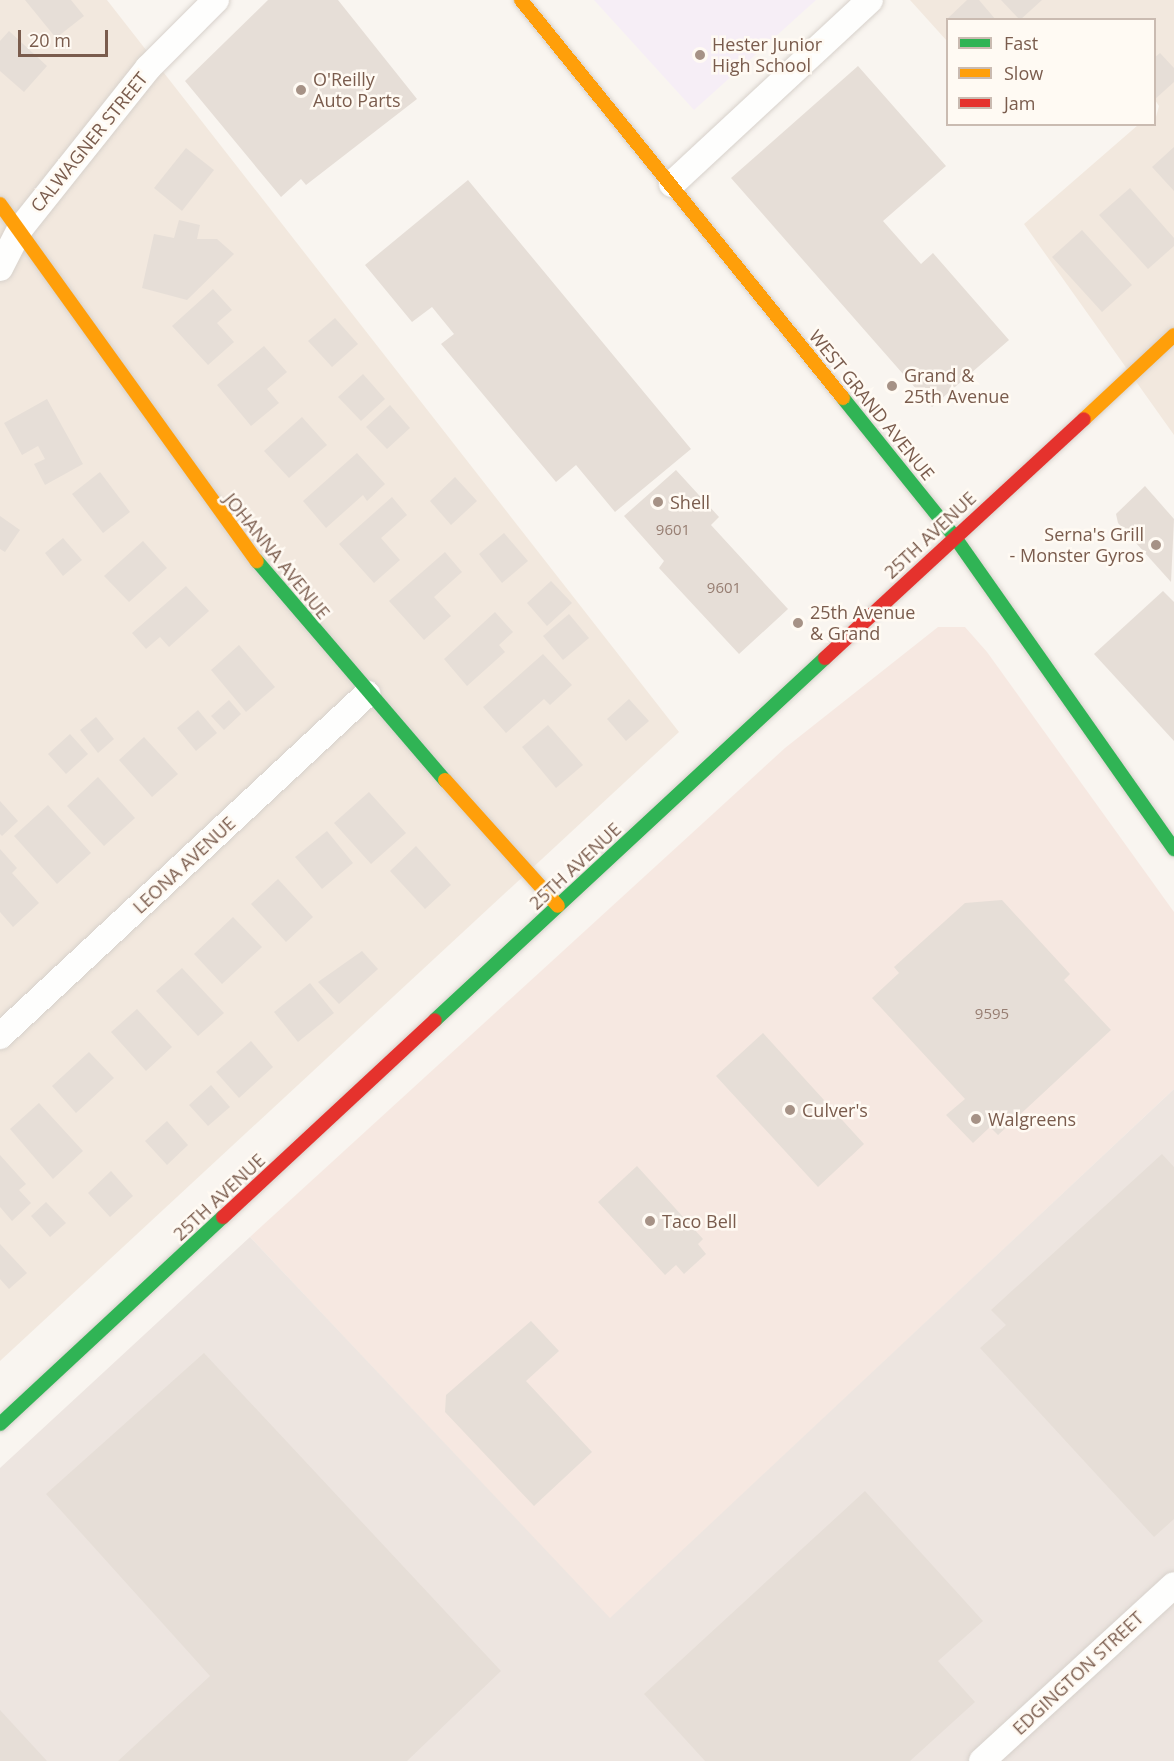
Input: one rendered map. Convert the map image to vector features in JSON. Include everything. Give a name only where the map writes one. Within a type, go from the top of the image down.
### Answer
[{"type":"main road","name":"WEST GRAND AVENUE","points":[[521,0],[672,184],[954,536],[1174,849]]},
{"type":"main road","name":"JOHANNA AVENUE","points":[[0,204],[20,229],[237,538],[367,694],[558,906]]},
{"type":"main road","name":"25TH AVENUE","points":[[0,1424],[1174,334]]},
{"type":"street","name":"CALWAGNER STREET","points":[[0,268],[20,229],[148,68],[216,0]]},
{"type":"street","points":[[672,184],[870,0]]},
{"type":"street","name":"LEONA AVENUE","points":[[0,1036],[367,694]]},
{"type":"street","name":"EDGINGTON STREET","points":[[982,1761],[1174,1585]]},
{"type":"shaded area","points":[[0,0],[107,0],[679,732],[0,1361]]},
{"type":"shaded area","name":"Hester Junior High School","points":[[594,0],[816,0],[694,110]]},
{"type":"shaded area","points":[[910,0],[1174,0],[1174,435],[1024,224],[1137,126],[1156,126],[1159,106],[1156,102],[1156,18],[946,18],[946,40]]},
{"type":"shaded area","points":[[938,627],[965,627],[987,652],[1174,912],[1174,1089],[610,1619],[250,1237],[785,748]]},
{"type":"shaded area","points":[[1174,1089],[1174,1761],[0,1761],[0,1468],[250,1237],[610,1618]]},
{"type":"building","points":[[25,0],[71,0],[84,16],[56,38]]},
{"type":"building","name":"O'Reilly Auto Parts","points":[[268,0],[338,0],[417,99],[306,185],[301,179],[281,197],[185,81]]},
{"type":"building","points":[[967,0],[979,0],[994,18],[948,18]]},
{"type":"building","points":[[1001,0],[1042,0],[1022,18],[1018,18]]},
{"type":"building","points":[[9,31],[47,66],[24,92],[0,71],[0,41]]},
{"type":"building","points":[[1160,53],[1174,68],[1174,82],[1156,98],[1156,56]]},
{"type":"building","points":[[858,66],[946,166],[883,221],[921,264],[933,253],[1009,340],[932,407],[731,178]]},
{"type":"building","points":[[1174,147],[1174,191],[1152,167]]},
{"type":"building","points":[[186,148],[214,170],[182,211],[154,188]]},
{"type":"building","points":[[468,180],[691,449],[615,512],[576,465],[556,482],[441,344],[454,334],[432,307],[412,322],[365,265]]},
{"type":"building","points":[[1130,188],[1174,238],[1174,246],[1148,269],[1099,215]]},
{"type":"building","points":[[179,220],[200,225],[197,239],[217,239],[234,254],[187,300],[142,288],[154,234],[174,238]]},
{"type":"building","points":[[1082,230],[1132,285],[1102,312],[1052,257]]},
{"type":"building","points":[[213,289],[232,310],[217,323],[234,342],[208,365],[172,326]]},
{"type":"building","points":[[335,318],[358,344],[332,367],[308,341]]},
{"type":"building","points":[[264,346],[287,372],[267,389],[279,403],[251,426],[217,385]]},
{"type":"building","points":[[363,374],[385,399],[361,421],[338,397]]},
{"type":"building","points":[[47,399],[83,464],[45,485],[34,464],[45,459],[38,446],[22,455],[4,423]]},
{"type":"building","points":[[390,405],[410,428],[387,449],[366,427]]},
{"type":"building","points":[[302,417],[327,445],[289,478],[264,451]]},
{"type":"building","points":[[357,453],[385,484],[367,501],[363,495],[326,528],[303,501]]},
{"type":"building","name":"Shell","points":[[676,470],[719,517],[711,525],[788,609],[739,654],[659,568],[664,561],[624,516]]},
{"type":"building","points":[[100,472],[130,512],[103,533],[72,494]]},
{"type":"building","points":[[455,477],[477,501],[451,525],[430,501]]},
{"type":"building","name":"Serna's Grill - Monster Gyros","points":[[1145,486],[1174,519],[1171,582],[1118,523],[1116,514]]},
{"type":"building","points":[[392,497],[407,515],[381,538],[400,560],[374,583],[339,544]]},
{"type":"building","points":[[0,516],[20,530],[5,552],[0,549]]},
{"type":"building","points":[[504,533],[528,561],[502,583],[479,554]]},
{"type":"building","points":[[63,538],[82,560],[63,576],[45,553]]},
{"type":"building","points":[[143,541],[167,568],[129,602],[104,576]]},
{"type":"building","points":[[445,552],[462,572],[434,597],[451,616],[424,640],[389,601]]},
{"type":"building","points":[[551,581],[572,603],[547,626],[527,603]]},
{"type":"building","points":[[186,586],[209,611],[169,647],[160,637],[146,649],[132,633]]},
{"type":"building","points":[[1163,591],[1174,602],[1174,741],[1094,654]]},
{"type":"building","points":[[495,612],[513,632],[499,645],[505,652],[467,686],[444,659]]},
{"type":"building","points":[[569,614],[589,638],[563,660],[543,636]]},
{"type":"building","points":[[239,645],[275,687],[246,712],[211,670]]},
{"type":"building","points":[[543,654],[572,685],[550,705],[544,699],[506,733],[483,707]]},
{"type":"building","points":[[629,699],[649,721],[626,741],[607,719]]},
{"type":"building","points":[[229,700],[241,714],[224,730],[211,716]]},
{"type":"building","points":[[198,710],[217,733],[196,751],[177,728]]},
{"type":"building","points":[[96,717],[114,739],[98,753],[80,730]]},
{"type":"building","points":[[548,725],[583,765],[556,788],[522,747]]},
{"type":"building","points":[[70,734],[88,754],[66,774],[48,754]]},
{"type":"building","points":[[144,737],[178,774],[152,797],[119,760]]},
{"type":"building","points":[[98,777],[135,818],[104,846],[67,806]]},
{"type":"building","points":[[369,792],[406,833],[371,864],[334,823]]},
{"type":"building","points":[[0,801],[18,821],[2,836],[0,834]]},
{"type":"building","points":[[48,805],[91,853],[57,884],[14,836]]},
{"type":"building","points":[[327,831],[353,863],[322,889],[295,857]]},
{"type":"building","points":[[416,846],[451,885],[425,909],[390,871]]},
{"type":"building","points":[[0,849],[17,868],[12,873],[39,903],[13,927],[0,912]]},
{"type":"building","points":[[278,879],[313,917],[286,942],[251,904]]},
{"type":"building","name":"Walgreens","points":[[1002,900],[1070,974],[1064,980],[1111,1030],[998,1135],[990,1127],[973,1143],[946,1115],[965,1099],[872,998],[899,973],[894,967],[965,903]]},
{"type":"building","points":[[233,917],[262,947],[222,984],[194,954]]},
{"type":"building","points":[[362,951],[378,969],[339,1004],[318,982]]},
{"type":"building","points":[[182,968],[224,1013],[198,1036],[156,991]]},
{"type":"building","points":[[310,983],[334,1013],[298,1042],[274,1012]]},
{"type":"building","points":[[137,1009],[172,1047],[146,1071],[111,1032]]},
{"type":"building","name":"Culver's","points":[[763,1033],[864,1144],[818,1187],[716,1076]]},
{"type":"building","points":[[251,1041],[273,1067],[239,1098],[216,1072]]},
{"type":"building","points":[[89,1052],[114,1078],[76,1113],[52,1086]]},
{"type":"building","points":[[211,1085],[230,1107],[208,1126],[189,1105]]},
{"type":"building","points":[[39,1103],[83,1151],[53,1179],[10,1129]]},
{"type":"building","points":[[167,1121],[188,1145],[167,1165],[145,1141]]},
{"type":"building","points":[[1162,1154],[1174,1167],[1174,1519],[1154,1537],[980,1348],[1006,1325],[991,1310]]},
{"type":"building","points":[[0,1155],[26,1184],[19,1190],[31,1203],[12,1221],[0,1207]]},
{"type":"building","name":"Taco Bell","points":[[637,1166],[703,1239],[698,1244],[706,1254],[684,1274],[676,1265],[665,1275],[598,1202]]},
{"type":"building","points":[[111,1171],[133,1196],[110,1217],[88,1193]]},
{"type":"building","points":[[46,1202],[66,1223],[50,1237],[31,1216]]},
{"type":"building","points":[[0,1244],[27,1273],[9,1289],[0,1279]]},
{"type":"building","points":[[531,1321],[559,1351],[526,1381],[592,1452],[534,1506],[445,1412],[446,1395]]},
{"type":"building","points":[[204,1353],[501,1671],[407,1761],[118,1761],[210,1676],[46,1494]]},
{"type":"building","points":[[865,1491],[983,1621],[938,1661],[975,1702],[910,1761],[705,1761],[644,1694]]},
{"type":"building","points":[[0,1710],[47,1761],[0,1761]]},
{"type":"traffic: fast","points":[[843,398],[954,536],[1174,849]]},
{"type":"traffic: fast","points":[[257,561],[445,780]]},
{"type":"traffic: fast","points":[[435,1020],[825,658]]},
{"type":"traffic: fast","points":[[0,1424],[223,1217]]},
{"type":"traffic: slow","points":[[521,0],[843,398]]},
{"type":"traffic: slow","points":[[0,204],[257,561]]},
{"type":"traffic: slow","points":[[1084,419],[1174,335]]},
{"type":"traffic: slow","points":[[445,780],[558,906]]},
{"type":"traffic: jam","points":[[825,658],[1084,419]]},
{"type":"traffic: jam","points":[[223,1217],[435,1020]]},
{"type":"place","name":"Hester Junior High School","points":[[700,55]]},
{"type":"place","name":"O'Reilly Auto Parts","points":[[301,90]]},
{"type":"place","name":"Grand & 25th Avenue","points":[[892,386]]},
{"type":"place","name":"Shell","points":[[658,502]]},
{"type":"place","name":"Serna's Grill - Monster Gyros","points":[[1156,545]]},
{"type":"place","name":"25th Avenue & Grand","points":[[798,623]]},
{"type":"place","name":"Culver's","points":[[790,1110]]},
{"type":"place","name":"Walgreens","points":[[976,1119]]},
{"type":"place","name":"Taco Bell","points":[[650,1221]]}]
